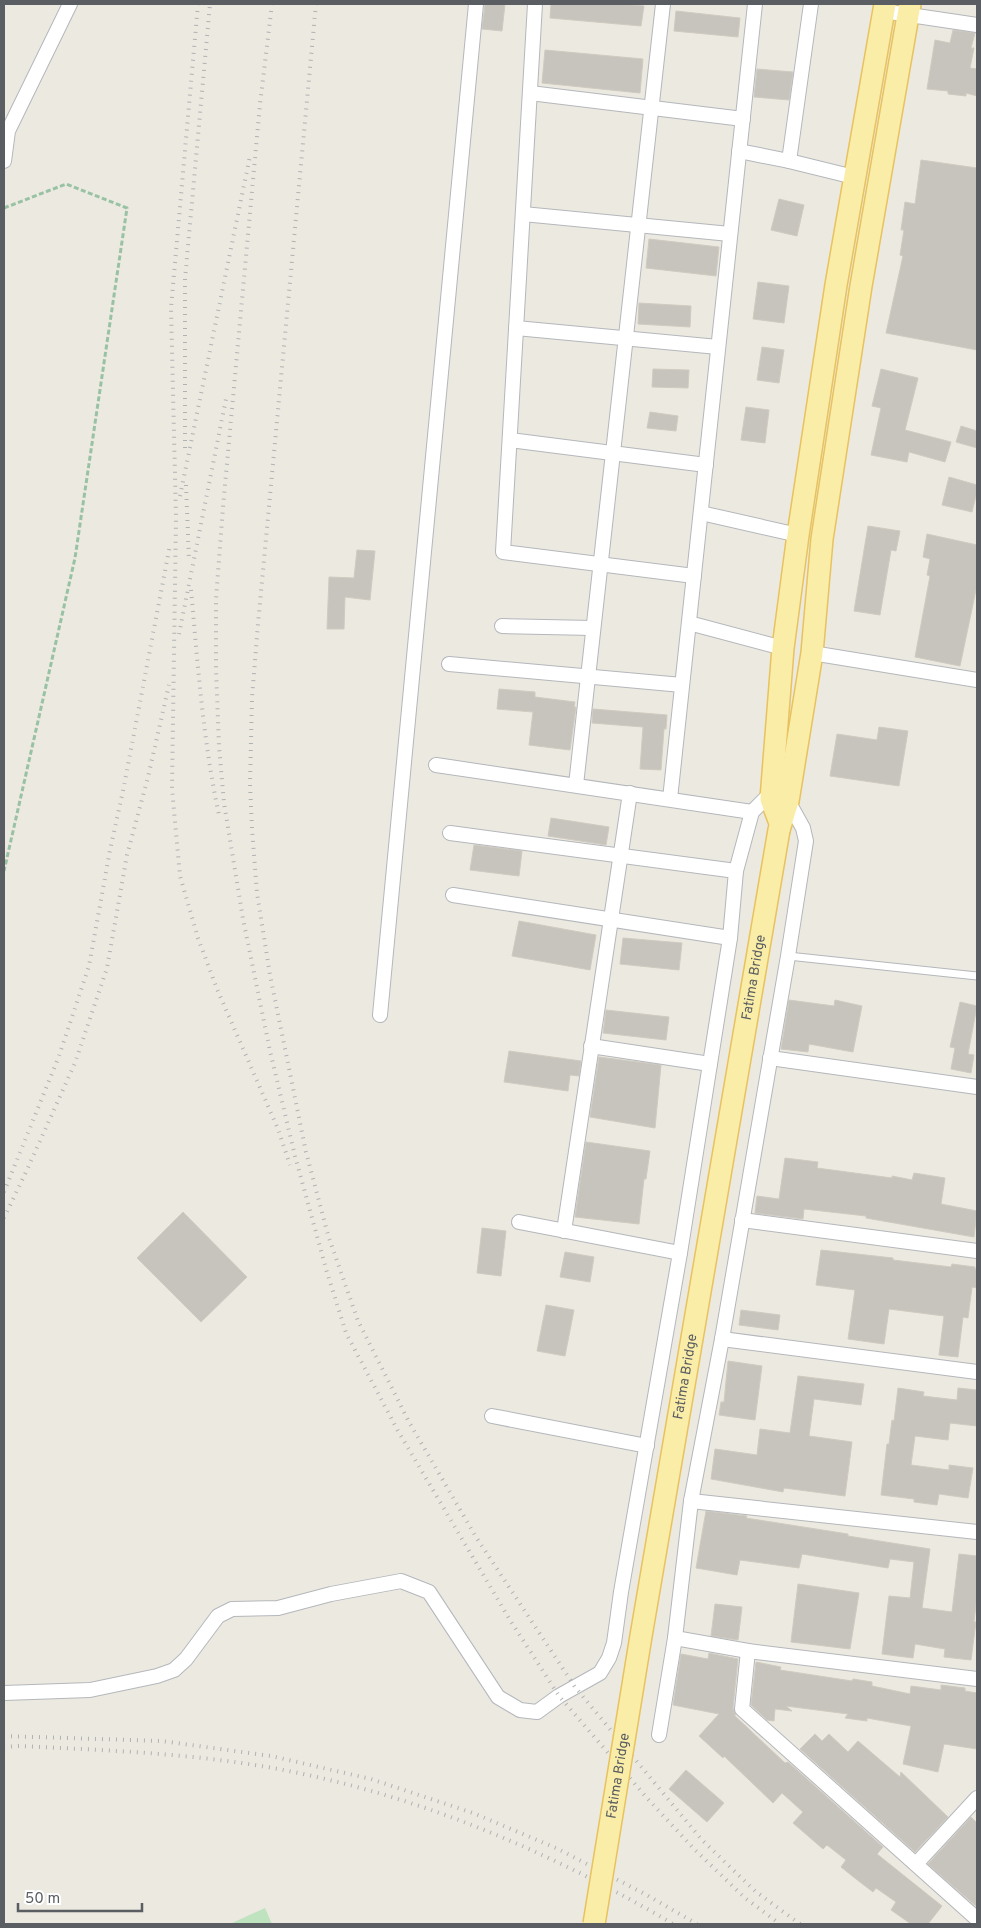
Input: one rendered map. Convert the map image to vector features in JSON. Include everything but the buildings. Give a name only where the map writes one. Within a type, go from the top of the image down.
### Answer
[{"type":"main road","points":[[780,797],[783,648],[798,535],[854,177],[884,7]]},
{"type":"main road","points":[[780,797],[812,653],[822,539],[862,286],[909,9]]},
{"type":"main road","name":"Fatima Bridge","points":[[594,1924],[779,826],[780,797]]},
{"type":"street","points":[[4,160],[8,131],[70,4]]},
{"type":"street","points":[[380,1016],[476,4]]},
{"type":"street","points":[[535,4],[503,552],[694,576]]},
{"type":"street","points":[[576,785],[662,4]]},
{"type":"street","points":[[670,799],[755,4]]},
{"type":"street","points":[[789,161],[811,4]]},
{"type":"street","points":[[884,7],[909,9],[977,25]]},
{"type":"street","points":[[530,93],[743,119]]},
{"type":"street","points":[[739,152],[789,161],[854,177]]},
{"type":"street","points":[[523,214],[730,234]]},
{"type":"street","points":[[516,328],[718,347]]},
{"type":"street","points":[[510,440],[706,465]]},
{"type":"street","points":[[701,513],[798,535]]},
{"type":"street","points":[[689,623],[783,648]]},
{"type":"street","points":[[502,626],[593,628]]},
{"type":"street","points":[[812,653],[977,680]]},
{"type":"street","points":[[449,664],[682,686]]},
{"type":"street","points":[[436,764],[752,812],[780,797],[803,828],[806,841],[722,1339],[691,1501],[675,1638],[660,1735]]},
{"type":"street","points":[[564,1231],[630,793]]},
{"type":"street","points":[[4,1693],[90,1690],[157,1676],[174,1670],[186,1659],[218,1616],[232,1609],[278,1608],[331,1594],[401,1581],[429,1592],[498,1697],[520,1710],[537,1712],[558,1696],[600,1673],[609,1658],[614,1643],[621,1592],[680,1253],[730,938],[736,871],[752,812]]},
{"type":"street","points":[[450,833],[736,871]]},
{"type":"street","points":[[453,895],[730,938]]},
{"type":"street","points":[[591,1046],[710,1064]]},
{"type":"street","points":[[770,1058],[977,1087]]},
{"type":"street","points":[[742,1220],[977,1251]]},
{"type":"street","points":[[519,1222],[680,1253]]},
{"type":"street","points":[[722,1339],[977,1372]]},
{"type":"street","points":[[492,1416],[647,1446]]},
{"type":"street","points":[[691,1501],[977,1532]]},
{"type":"street","points":[[675,1638],[748,1651],[977,1679]]},
{"type":"street","points":[[748,1651],[742,1709],[977,1919]]},
{"type":"street","points":[[916,1864],[977,1798]]},
{"type":"lane","points":[[788,956],[977,976]]},
{"type":"path","points":[[4,208],[66,184],[127,208],[75,558],[4,871]]},
{"type":"green space","points":[[265,1908],[272,1924],[230,1924]]},
{"type":"railway","points":[[198,4],[171,308],[176,517],[172,789],[180,876],[198,938],[217,989],[278,1129],[290,1165]]},
{"type":"railway","points":[[185,448],[185,279],[210,4]]},
{"type":"railway","points":[[272,4],[260,104],[223,507],[216,599],[216,669],[219,746],[224,803],[243,919],[270,1051],[295,1156],[346,1333],[398,1431],[510,1620],[559,1696],[647,1798],[694,1849],[745,1898],[780,1924]]},
{"type":"railway","points":[[316,4],[258,624],[252,698],[250,783],[257,893],[270,975],[306,1152],[328,1235],[358,1321],[409,1422],[476,1537],[575,1687],[702,1840],[755,1891],[800,1924]]},
{"type":"railway","points":[[180,496],[250,156]]},
{"type":"railway","points":[[179,634],[227,394]]},
{"type":"railway","points":[[186,485],[189,560]]},
{"type":"railway","points":[[4,1192],[59,1056],[89,966],[170,545]]},
{"type":"railway","points":[[191,590],[205,731],[219,815]]},
{"type":"railway","points":[[4,1218],[75,1063],[107,968],[127,855],[148,777],[169,685]]},
{"type":"railway","points":[[4,1736],[162,1741],[271,1756],[371,1779],[473,1813],[556,1848],[645,1894],[697,1924]]},
{"type":"railway","points":[[4,1747],[19,1746],[112,1751],[205,1758],[267,1767],[321,1778],[374,1792],[426,1808],[528,1848],[626,1897],[673,1924]]}]
